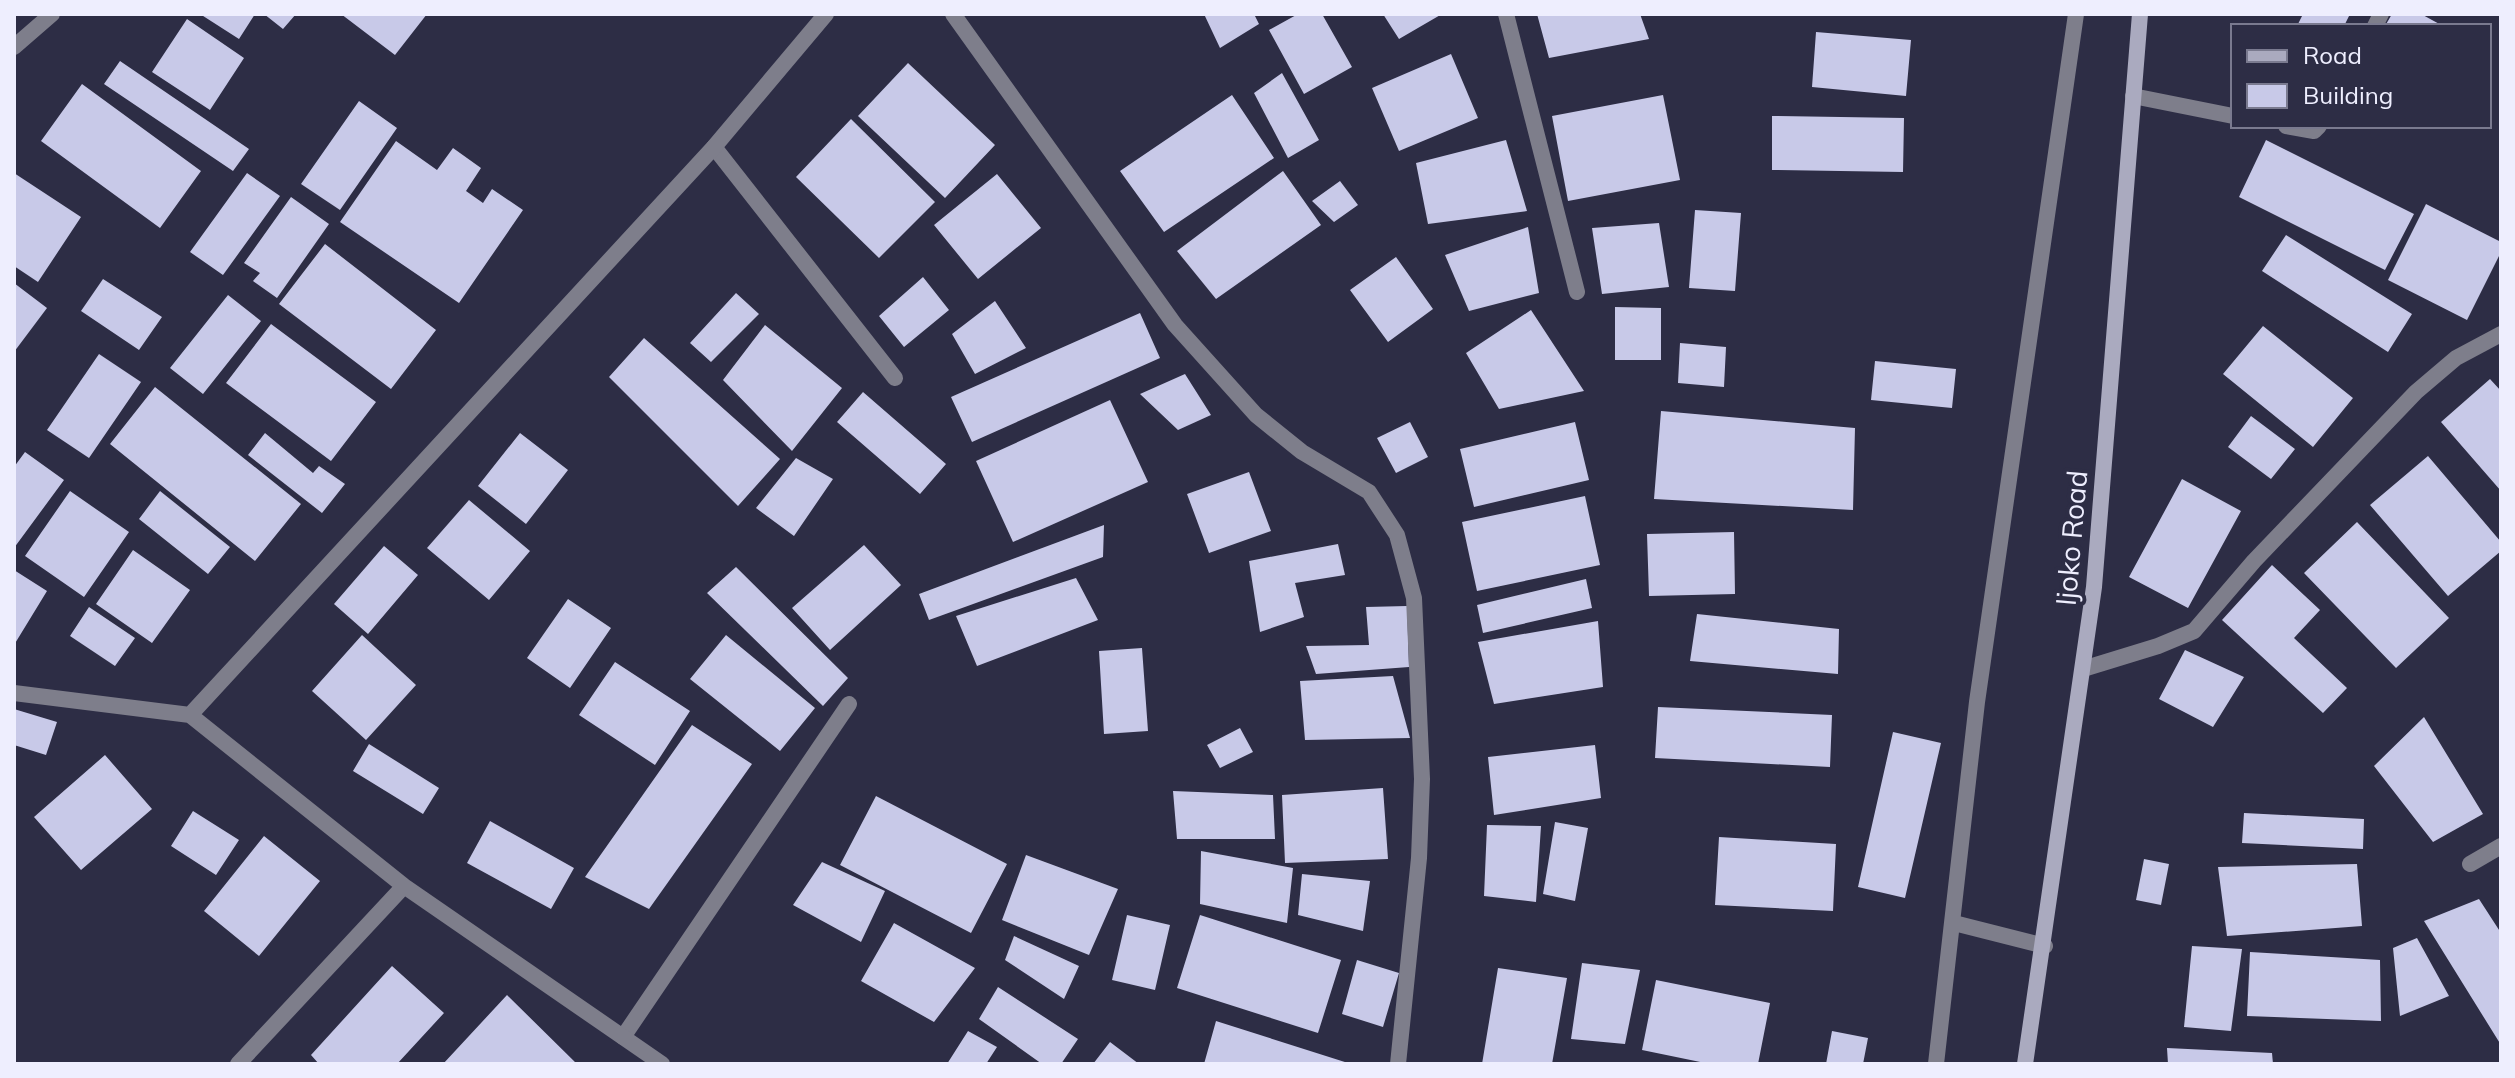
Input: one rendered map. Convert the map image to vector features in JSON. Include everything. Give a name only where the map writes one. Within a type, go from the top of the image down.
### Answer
[{"type":"main road","name":"Ijoko Road","points":[[2025,1064],[2045,946],[2094,587],[2140,14]]},
{"type":"street","points":[[14,47],[52,14]]},
{"type":"street","points":[[190,715],[714,147],[826,14]]},
{"type":"street","points":[[953,14],[1175,325],[1256,415],[1302,452],[1369,492],[1397,535],[1414,598],[1422,779],[1419,858],[1398,1064]]},
{"type":"street","points":[[1506,14],[1577,292]]},
{"type":"street","points":[[1936,1064],[1977,702],[2076,14]]},
{"type":"street","points":[[2133,96],[2231,116]]},
{"type":"street","points":[[2297,128],[2314,131],[2317,128]]},
{"type":"street","points":[[714,147],[895,378]]},
{"type":"street","points":[[2083,669],[2158,646],[2194,631],[2254,561],[2416,392],[2456,358],[2501,334]]},
{"type":"street","points":[[14,693],[190,715],[404,886],[662,1064]]},
{"type":"street","points":[[623,1037],[849,704]]},
{"type":"street","points":[[2470,864],[2501,846]]},
{"type":"street","points":[[238,1064],[404,886]]},
{"type":"street","points":[[1954,923],[2045,946]]},
{"type":"building","points":[[200,14],[255,14],[239,39]]},
{"type":"building","points":[[264,14],[296,14],[283,29]]},
{"type":"building","points":[[341,14],[427,14],[395,55]]},
{"type":"building","points":[[1204,14],[1254,14],[1259,24],[1220,48]]},
{"type":"building","points":[[1298,14],[1322,14],[1352,67],[1304,94],[1269,30]]},
{"type":"building","points":[[1383,14],[1442,14],[1399,39]]},
{"type":"building","points":[[1537,14],[1640,14],[1649,39],[1549,58]]},
{"type":"building","points":[[2303,14],[2350,14],[2345,24],[2298,24]]},
{"type":"building","points":[[2392,14],[2421,14],[2439,24],[2386,24]]},
{"type":"building","points":[[187,19],[244,58],[210,110],[152,72]]},
{"type":"building","points":[[1816,32],[1911,40],[1906,96],[1812,87]]},
{"type":"building","points":[[1451,54],[1478,118],[1399,151],[1372,88]]},
{"type":"building","points":[[120,61],[249,149],[233,171],[104,84]]},
{"type":"building","points":[[908,63],[995,145],[945,198],[858,116]]},
{"type":"building","points":[[1282,73],[1319,140],[1288,158],[1254,93]]},
{"type":"building","points":[[82,84],[201,171],[160,228],[41,141]]},
{"type":"building","points":[[1232,95],[1274,158],[1164,232],[1120,171]]},
{"type":"building","points":[[1663,95],[1680,180],[1568,201],[1552,116]]},
{"type":"building","points":[[359,101],[397,128],[340,210],[301,184]]},
{"type":"building","points":[[1772,116],[1904,118],[1903,172],[1772,170]]},
{"type":"building","points":[[851,119],[935,202],[879,258],[796,177]]},
{"type":"building","points":[[1506,140],[1527,211],[1428,224],[1416,163]]},
{"type":"building","points":[[2266,140],[2414,214],[2385,270],[2239,197]]},
{"type":"building","points":[[396,141],[437,170],[453,148],[481,168],[466,191],[483,203],[492,189],[523,210],[459,303],[340,222]]},
{"type":"building","points":[[1283,171],[1321,225],[1216,299],[1177,251]]},
{"type":"building","points":[[14,173],[81,217],[38,282],[14,266]]},
{"type":"building","points":[[247,173],[280,196],[223,275],[190,252]]},
{"type":"building","points":[[997,174],[1041,228],[978,279],[934,225]]},
{"type":"building","points":[[1340,181],[1358,205],[1334,222],[1312,201]]},
{"type":"building","points":[[291,197],[329,224],[277,298],[253,281],[260,273],[244,263]]},
{"type":"building","points":[[2426,204],[2501,242],[2501,252],[2467,320],[2388,280]]},
{"type":"building","points":[[1695,210],[1741,213],[1735,291],[1689,288]]},
{"type":"building","points":[[1659,223],[1669,287],[1602,294],[1592,228]]},
{"type":"building","points":[[1528,227],[1539,293],[1469,311],[1445,255]]},
{"type":"building","points":[[2286,235],[2412,314],[2388,352],[2262,271]]},
{"type":"building","points":[[325,244],[436,330],[391,389],[279,304]]},
{"type":"building","points":[[1396,257],[1433,309],[1388,342],[1350,290]]},
{"type":"building","points":[[923,277],[949,310],[904,347],[879,316]]},
{"type":"building","points":[[103,279],[162,317],[139,350],[81,311]]},
{"type":"building","points":[[14,283],[47,308],[14,352]]},
{"type":"building","points":[[736,293],[759,314],[711,362],[690,343]]},
{"type":"building","points":[[228,295],[261,321],[203,394],[170,368]]},
{"type":"building","points":[[995,301],[1026,348],[975,374],[952,334]]},
{"type":"building","points":[[1615,307],[1661,308],[1661,360],[1615,360]]},
{"type":"building","points":[[1531,310],[1584,391],[1499,409],[1466,353]]},
{"type":"building","points":[[1140,313],[1160,358],[972,442],[951,397]]},
{"type":"building","points":[[271,324],[376,402],[331,461],[226,383]]},
{"type":"building","points":[[765,325],[842,388],[792,451],[723,380]]},
{"type":"building","points":[[2263,326],[2353,398],[2313,447],[2223,374]]},
{"type":"building","points":[[644,338],[780,459],[738,506],[609,377]]},
{"type":"building","points":[[1680,343],[1726,347],[1724,387],[1678,383]]},
{"type":"building","points":[[99,354],[141,382],[89,458],[47,430]]},
{"type":"building","points":[[1875,361],[1956,369],[1952,408],[1871,400]]},
{"type":"building","points":[[1185,374],[1211,415],[1178,430],[1140,394]]},
{"type":"building","points":[[2490,379],[2501,391],[2501,491],[2441,422]]},
{"type":"building","points":[[155,387],[301,504],[255,561],[110,444]]},
{"type":"building","points":[[863,392],[946,464],[920,494],[837,422]]},
{"type":"building","points":[[1110,400],[1148,482],[1013,542],[976,461]]},
{"type":"building","points":[[1661,411],[1855,428],[1853,510],[1654,499]]},
{"type":"building","points":[[2251,416],[2295,449],[2271,479],[2228,447]]},
{"type":"building","points":[[1410,422],[1428,457],[1396,473],[1377,438]]},
{"type":"building","points":[[1575,422],[1589,480],[1474,507],[1460,449]]},
{"type":"building","points":[[265,433],[313,473],[319,466],[345,484],[322,513],[248,455]]},
{"type":"building","points":[[520,433],[568,470],[526,524],[478,486]]},
{"type":"building","points":[[25,452],[64,480],[14,548],[14,467]]},
{"type":"building","points":[[2428,456],[2501,542],[2501,551],[2448,596],[2370,505]]},
{"type":"building","points":[[796,458],[833,479],[794,536],[756,508]]},
{"type":"building","points":[[1249,472],[1271,531],[1209,553],[1187,494]]},
{"type":"building","points":[[2182,479],[2241,511],[2188,608],[2129,577]]},
{"type":"building","points":[[70,491],[129,532],[84,597],[25,556]]},
{"type":"building","points":[[160,491],[230,547],[208,574],[139,519]]},
{"type":"building","points":[[1585,496],[1600,565],[1477,591],[1462,522]]},
{"type":"building","points":[[469,500],[530,551],[489,600],[427,548]]},
{"type":"building","points":[[2357,522],[2449,618],[2396,668],[2304,573]]},
{"type":"building","points":[[1104,525],[1103,557],[929,620],[919,594]]},
{"type":"building","points":[[1734,532],[1735,594],[1649,596],[1647,534]]},
{"type":"building","points":[[1338,544],[1345,575],[1295,583],[1304,617],[1260,632],[1249,561]]},
{"type":"building","points":[[864,545],[901,585],[830,650],[792,608]]},
{"type":"building","points":[[384,546],[418,575],[368,634],[334,604]]},
{"type":"building","points":[[133,550],[190,590],[152,643],[96,604]]},
{"type":"building","points":[[2272,565],[2320,610],[2294,638],[2347,688],[2323,713],[2222,620]]},
{"type":"building","points":[[736,567],[848,678],[823,706],[707,593]]},
{"type":"building","points":[[14,570],[47,591],[14,645]]},
{"type":"building","points":[[1076,578],[1098,620],[977,666],[956,616]]},
{"type":"building","points":[[1586,579],[1592,608],[1483,633],[1477,605]]},
{"type":"building","points":[[568,599],[611,628],[570,688],[527,658]]},
{"type":"building","points":[[1407,606],[1409,667],[1316,674],[1306,646],[1369,645],[1366,607]]},
{"type":"building","points":[[89,607],[135,638],[115,666],[70,636]]},
{"type":"building","points":[[1697,614],[1839,629],[1838,674],[1690,661]]},
{"type":"building","points":[[1598,621],[1603,687],[1494,704],[1478,642]]},
{"type":"building","points":[[362,635],[416,685],[366,740],[312,691]]},
{"type":"building","points":[[726,635],[815,708],[780,751],[690,679]]},
{"type":"building","points":[[1142,648],[1148,731],[1104,734],[1099,651]]},
{"type":"building","points":[[2185,650],[2244,677],[2213,727],[2159,699]]},
{"type":"building","points":[[615,662],[690,711],[655,765],[579,715]]},
{"type":"building","points":[[1393,676],[1410,738],[1305,740],[1300,681]]},
{"type":"building","points":[[1658,707],[1832,715],[1830,767],[1655,758]]},
{"type":"building","points":[[14,709],[57,722],[46,755],[14,745]]},
{"type":"building","points":[[2424,717],[2483,814],[2433,842],[2374,766]]},
{"type":"building","points":[[692,725],[752,764],[649,909],[585,877]]},
{"type":"building","points":[[1240,728],[1253,752],[1220,768],[1207,745]]},
{"type":"building","points":[[1893,732],[1941,743],[1905,898],[1858,887]]},
{"type":"building","points":[[369,744],[439,788],[423,814],[353,771]]},
{"type":"building","points":[[1595,745],[1601,798],[1494,815],[1488,757]]},
{"type":"building","points":[[105,755],[152,809],[81,870],[34,817]]},
{"type":"building","points":[[1383,788],[1388,859],[1285,863],[1282,795]]},
{"type":"building","points":[[1173,791],[1273,795],[1275,839],[1177,839]]},
{"type":"building","points":[[876,796],[1007,864],[971,933],[840,865]]},
{"type":"building","points":[[193,811],[239,840],[216,875],[171,846]]},
{"type":"building","points":[[2244,813],[2364,819],[2363,849],[2242,843]]},
{"type":"building","points":[[490,821],[574,868],[551,909],[467,863]]},
{"type":"building","points":[[1555,822],[1588,828],[1575,901],[1543,894]]},
{"type":"building","points":[[1487,825],[1541,826],[1536,902],[1484,896]]},
{"type":"building","points":[[264,836],[320,881],[259,956],[204,911]]},
{"type":"building","points":[[1719,837],[1836,844],[1833,911],[1715,905]]},
{"type":"building","points":[[1201,851],[1293,868],[1287,923],[1200,904]]},
{"type":"building","points":[[1026,855],[1118,889],[1089,955],[1002,920]]},
{"type":"building","points":[[2144,859],[2169,864],[2161,905],[2136,900]]},
{"type":"building","points":[[822,862],[885,891],[861,942],[793,905]]},
{"type":"building","points":[[2357,864],[2362,926],[2227,936],[2218,867]]},
{"type":"building","points":[[1302,874],[1370,881],[1363,931],[1298,915]]},
{"type":"building","points":[[2479,899],[2501,933],[2501,1045],[2424,921]]},
{"type":"building","points":[[1127,915],[1170,925],[1155,990],[1112,980]]},
{"type":"building","points":[[1200,915],[1341,960],[1318,1033],[1177,988]]},
{"type":"building","points":[[894,923],[975,968],[934,1022],[861,981]]},
{"type":"building","points":[[1014,936],[1079,966],[1064,999],[1005,960]]},
{"type":"building","points":[[2417,938],[2449,996],[2400,1016],[2393,948]]},
{"type":"building","points":[[2192,946],[2242,949],[2231,1031],[2184,1027]]},
{"type":"building","points":[[2250,952],[2380,960],[2381,1021],[2247,1016]]},
{"type":"building","points":[[1357,960],[1399,973],[1383,1027],[1342,1014]]},
{"type":"building","points":[[1582,963],[1640,970],[1625,1044],[1571,1039]]},
{"type":"building","points":[[392,966],[444,1013],[397,1064],[319,1064],[311,1055]]},
{"type":"building","points":[[1498,968],[1567,978],[1552,1064],[1482,1064]]},
{"type":"building","points":[[1656,980],[1770,1003],[1758,1064],[1710,1064],[1642,1050]]},
{"type":"building","points":[[998,987],[1078,1039],[1061,1064],[1042,1064],[979,1019]]},
{"type":"building","points":[[507,995],[577,1064],[443,1064]]},
{"type":"building","points":[[1216,1021],[1348,1063],[1348,1064],[1204,1064]]},
{"type":"building","points":[[968,1031],[997,1047],[986,1064],[947,1064]]},
{"type":"building","points":[[1832,1031],[1868,1038],[1863,1064],[1826,1064]]},
{"type":"building","points":[[1110,1042],[1139,1064],[1093,1064]]},
{"type":"building","points":[[2167,1048],[2272,1053],[2273,1064],[2168,1064]]}]
